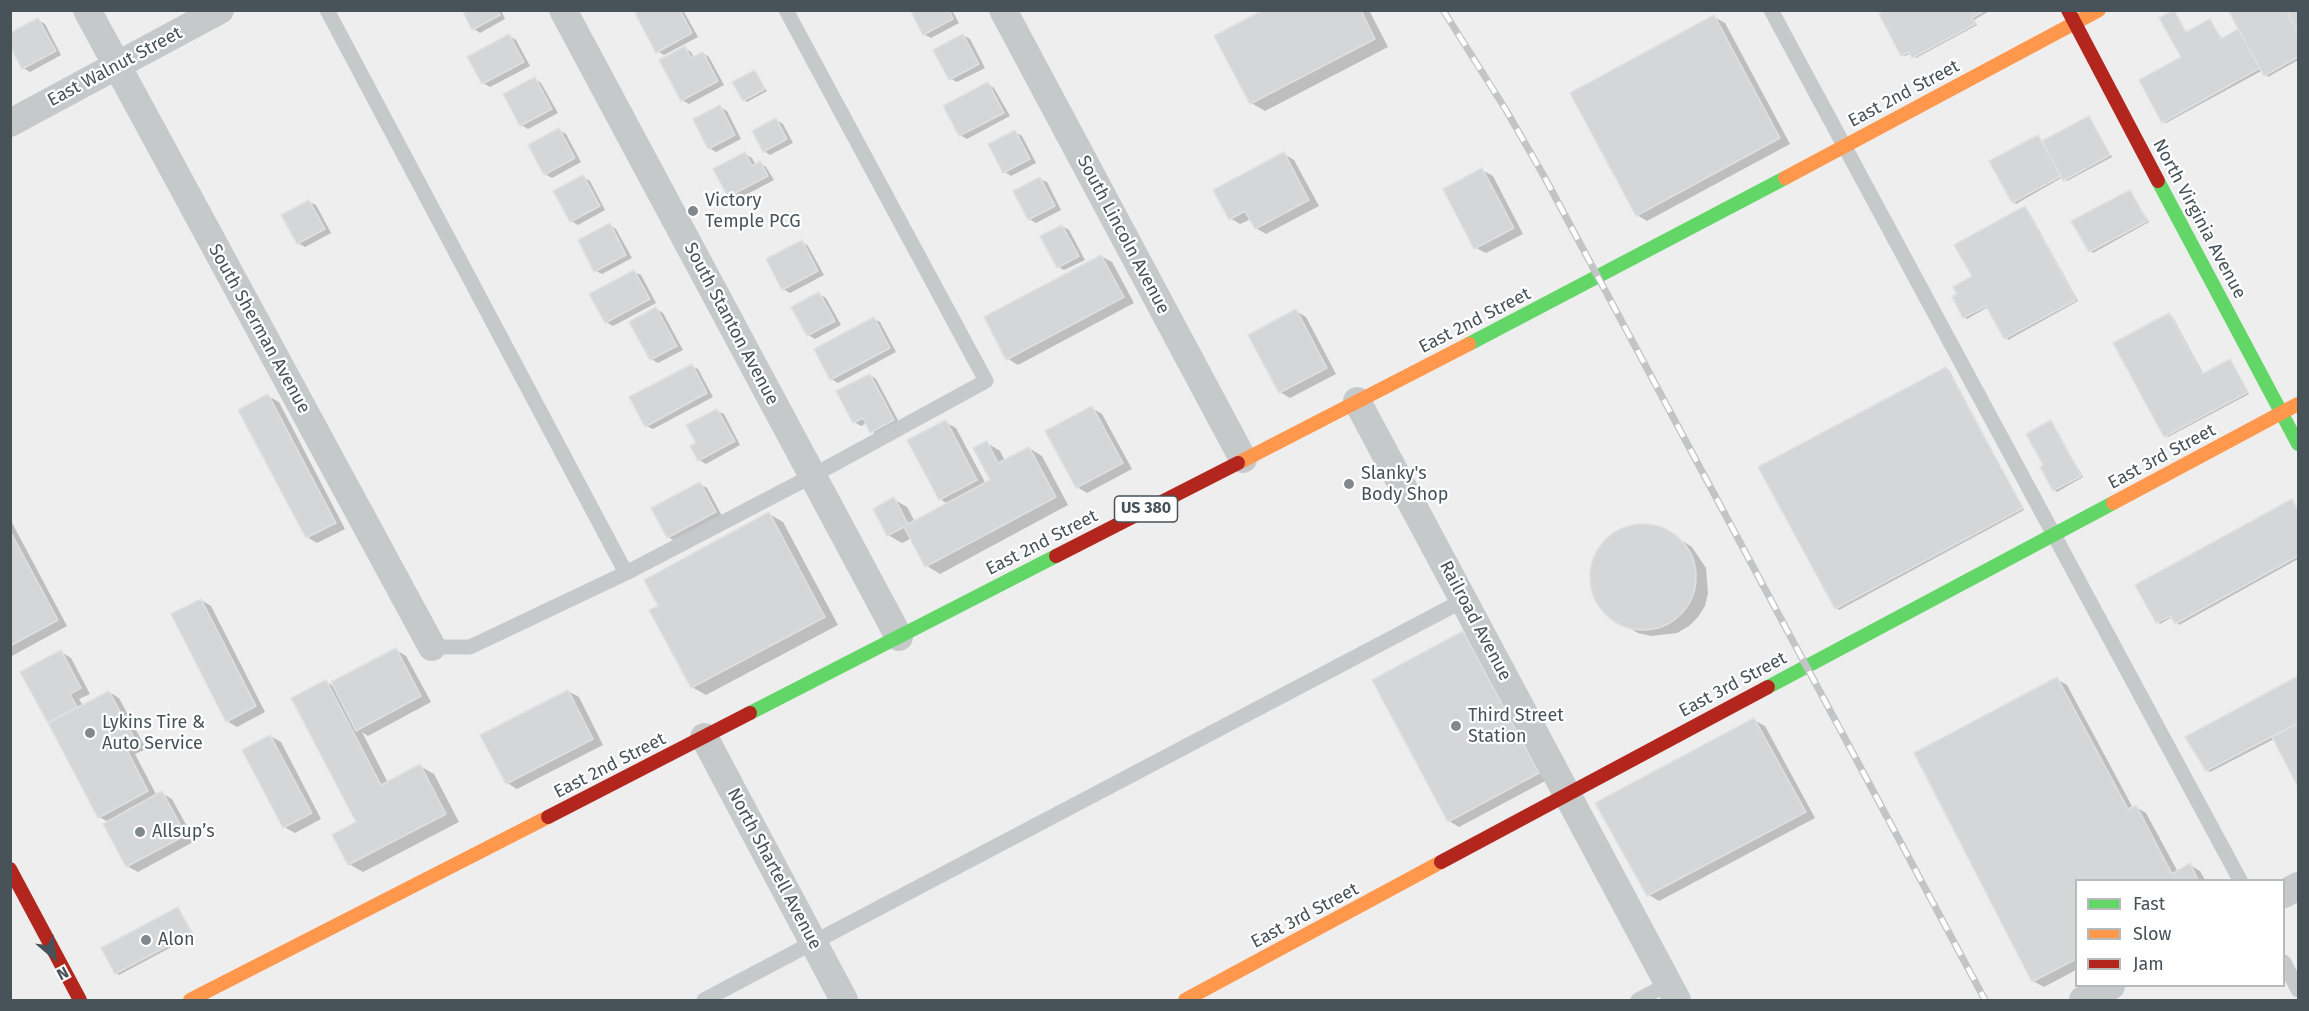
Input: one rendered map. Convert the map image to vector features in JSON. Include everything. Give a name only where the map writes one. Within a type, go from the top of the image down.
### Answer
[{"type":"main road","name":"East 2nd Street","points":[[190,1000],[1599,278],[1845,146],[2072,17],[2099,10]]},
{"type":"main road","name":"North Virginia Avenue","points":[[2072,17],[2298,444]]},
{"type":"main road","name":"East 3rd Street","points":[[1185,1000],[2298,404]]},
{"type":"main road","points":[[10,869],[80,1000]]},
{"type":"street","name":"South Sherman Avenue","points":[[87,10],[432,647]]},
{"type":"street","name":"East Walnut Street","points":[[10,123],[220,10]]},
{"type":"street","name":"South Stanton Avenue","points":[[563,10],[899,638]]},
{"type":"street","name":"South Lincoln Avenue","points":[[1004,10],[1243,459]]},
{"type":"street","name":"Railroad Avenue","points":[[1357,401],[1673,992]]},
{"type":"street","name":"North Shartell Avenue","points":[[704,737],[844,1000]]},
{"type":"street","points":[[2083,1000],[2109,987]]},
{"type":"lane","points":[[327,10],[626,573]]},
{"type":"lane","points":[[432,647],[470,647],[626,573],[812,476],[986,381],[786,10]]},
{"type":"lane","points":[[1771,10],[2239,879]]},
{"type":"lane","points":[[704,1000],[1464,600]]},
{"type":"lane","points":[[2285,966],[2298,990]]},
{"type":"lane","points":[[1638,1000],[1673,992]]},
{"type":"building","points":[[462,10],[497,10],[500,15],[472,30]]},
{"type":"building","points":[[640,10],[680,10],[692,33],[656,53],[635,13]]},
{"type":"building","points":[[910,10],[949,10],[953,19],[923,35]]},
{"type":"building","points":[[1263,10],[1361,10],[1375,39],[1250,104],[1214,36]]},
{"type":"building","points":[[1886,10],[1986,10],[1972,18],[1975,24],[1912,58],[1909,52],[1901,56],[1879,14]]},
{"type":"building","points":[[2174,10],[2186,32],[2210,19],[2221,39],[2238,29],[2260,68],[2162,123],[2139,80],[2181,57],[2159,18]]},
{"type":"building","points":[[2228,10],[2286,10],[2298,33],[2298,57],[2264,76]]},
{"type":"building","points":[[2286,10],[2298,10],[2298,33]]},
{"type":"building","points":[[1714,15],[1780,138],[1636,216],[1570,93]]},
{"type":"building","points":[[38,18],[56,51],[22,69],[10,47],[10,33]]},
{"type":"building","points":[[509,34],[524,62],[482,84],[467,57]]},
{"type":"building","points":[[963,34],[979,64],[949,80],[933,50]]},
{"type":"building","points":[[685,46],[691,58],[703,52],[718,81],[681,101],[659,60]]},
{"type":"building","points":[[755,70],[765,89],[743,101],[732,82]]},
{"type":"building","points":[[535,77],[552,109],[520,126],[503,94]]},
{"type":"building","points":[[988,82],[1004,113],[959,136],[943,106]]},
{"type":"building","points":[[720,105],[735,135],[708,149],[693,119]]},
{"type":"building","points":[[2089,116],[2110,155],[2063,181],[2042,141]]},
{"type":"building","points":[[776,118],[787,139],[763,152],[752,131]]},
{"type":"building","points":[[559,128],[575,158],[544,175],[528,145]]},
{"type":"building","points":[[1015,130],[1030,159],[1003,173],[988,144]]},
{"type":"building","points":[[2038,135],[2061,176],[2012,203],[1989,161]]},
{"type":"building","points":[[745,152],[752,166],[760,161],[768,176],[728,197],[713,169]]},
{"type":"building","points":[[1284,152],[1309,200],[1255,229],[1245,211],[1229,220],[1213,190]]},
{"type":"building","points":[[1482,168],[1514,228],[1474,249],[1443,189]]},
{"type":"building","points":[[583,175],[600,206],[570,222],[553,191]]},
{"type":"building","points":[[1040,177],[1055,206],[1028,220],[1013,191]]},
{"type":"building","points":[[2130,190],[2147,221],[2089,252],[2071,221]]},
{"type":"building","points":[[309,200],[325,229],[297,244],[281,215]]},
{"type":"building","points":[[2025,206],[2076,300],[2004,339],[1986,306],[1963,318],[1952,297],[1957,294],[1953,287],[1972,276],[1954,245]]},
{"type":"building","points":[[610,223],[626,255],[594,272],[578,240]]},
{"type":"building","points":[[1062,225],[1079,256],[1057,268],[1040,236]]},
{"type":"building","points":[[802,240],[818,271],[782,290],[766,259]]},
{"type":"building","points":[[1101,255],[1124,297],[1006,360],[984,317]]},
{"type":"building","points":[[634,270],[650,299],[605,323],[589,294]]},
{"type":"building","points":[[819,292],[835,321],[807,336],[791,307]]},
{"type":"building","points":[[656,307],[677,346],[650,360],[629,322]]},
{"type":"building","points":[[1296,309],[1327,368],[1279,393],[1248,335]]},
{"type":"building","points":[[2169,313],[2202,374],[2230,359],[2248,392],[2164,437],[2113,343]]},
{"type":"building","points":[[874,317],[890,348],[830,380],[814,349]]},
{"type":"building","points":[[692,364],[707,393],[645,427],[629,397]]},
{"type":"building","points":[[1946,367],[2023,508],[1835,609],[1758,467]]},
{"type":"building","points":[[870,374],[894,420],[870,433],[863,418],[853,423],[836,391]]},
{"type":"building","points":[[268,394],[336,523],[306,538],[238,410]]},
{"type":"building","points":[[1092,406],[1123,463],[1076,488],[1045,431]]},
{"type":"building","points":[[717,409],[735,441],[698,461],[690,446],[696,443],[686,425]]},
{"type":"building","points":[[946,420],[977,480],[939,500],[907,440]]},
{"type":"building","points":[[2051,420],[2081,476],[2053,491],[2040,467],[2043,465],[2026,434]]},
{"type":"building","points":[[987,441],[998,463],[1029,447],[1056,497],[925,567],[904,527],[887,536],[873,509],[894,497],[908,524],[990,480],[973,448]]},
{"type":"building","points":[[700,482],[716,512],[667,538],[651,508]]},
{"type":"building","points":[[2292,499],[2298,511],[2298,556],[2175,624],[2170,616],[2156,623],[2135,585]]},
{"type":"building","points":[[769,512],[825,617],[691,688],[649,610],[658,606],[644,580]]},
{"type":"building","points":[[1643,524],[1663,528],[1680,540],[1692,557],[1696,577],[1692,597],[1680,614],[1663,626],[1643,630],[1623,626],[1606,614],[1594,597],[1590,577],[1594,557],[1606,540],[1623,528]]},
{"type":"building","points":[[10,531],[58,620],[10,646]]},
{"type":"building","points":[[201,599],[256,706],[226,722],[171,614]]},
{"type":"building","name":"Third Street Station","points":[[1463,631],[1539,773],[1448,822],[1372,680]]},
{"type":"building","points":[[396,648],[421,696],[356,731],[331,682]]},
{"type":"building","points":[[61,650],[81,688],[70,694],[77,707],[48,723],[20,672]]},
{"type":"building","points":[[2298,676],[2298,723],[2206,771],[2185,737]]},
{"type":"building","points":[[2057,677],[2128,809],[2136,805],[2172,874],[2190,863],[2198,879],[2075,879],[2075,960],[2032,982],[1914,753]]},
{"type":"building","points":[[326,680],[381,785],[420,764],[446,814],[348,865],[332,835],[356,822],[291,698]]},
{"type":"building","points":[[568,690],[593,739],[506,784],[480,735]]},
{"type":"building","points":[[109,691],[137,743],[126,748],[148,791],[98,818],[48,723]]},
{"type":"building","points":[[1754,718],[1806,812],[1647,896],[1595,803]]},
{"type":"building","points":[[2298,723],[2298,787],[2272,737]]},
{"type":"building","points":[[270,735],[312,813],[283,828],[242,750]]},
{"type":"building","points":[[162,791],[186,835],[126,867],[103,824]]},
{"type":"building","name":"Alon","points":[[178,907],[192,933],[115,974],[101,948]]},
{"type":"railway","points":[[1443,10],[1506,110],[1545,178],[1985,1000]]},
{"type":"traffic: fast","points":[[1469,344],[1785,178]]},
{"type":"traffic: fast","points":[[2158,181],[2298,444]]},
{"type":"traffic: fast","points":[[1768,687],[2113,503]]},
{"type":"traffic: fast","points":[[750,713],[1056,556]]},
{"type":"traffic: slow","points":[[1785,178],[2099,10]]},
{"type":"traffic: slow","points":[[1238,463],[1469,344]]},
{"type":"traffic: slow","points":[[2113,503],[2298,404]]},
{"type":"traffic: slow","points":[[190,1000],[548,817]]},
{"type":"traffic: slow","points":[[1185,1000],[1441,862]]},
{"type":"traffic: jam","points":[[2068,10],[2158,181]]},
{"type":"traffic: jam","points":[[1056,556],[1238,463]]},
{"type":"traffic: jam","points":[[1441,862],[1768,687]]},
{"type":"traffic: jam","points":[[548,817],[750,713]]},
{"type":"traffic: jam","points":[[10,869],[80,1000]]},
{"type":"place","name":"Victory Temple PCG","points":[[693,211]]},
{"type":"place","name":"Slanky's Body Shop","points":[[1349,484]]},
{"type":"place","name":"Third Street Station","points":[[1456,726]]},
{"type":"place","name":"Lykins Tire & Auto Service","points":[[90,733]]},
{"type":"place","name":"Allsup’s","points":[[140,832]]},
{"type":"place","name":"Alon","points":[[146,940]]}]
